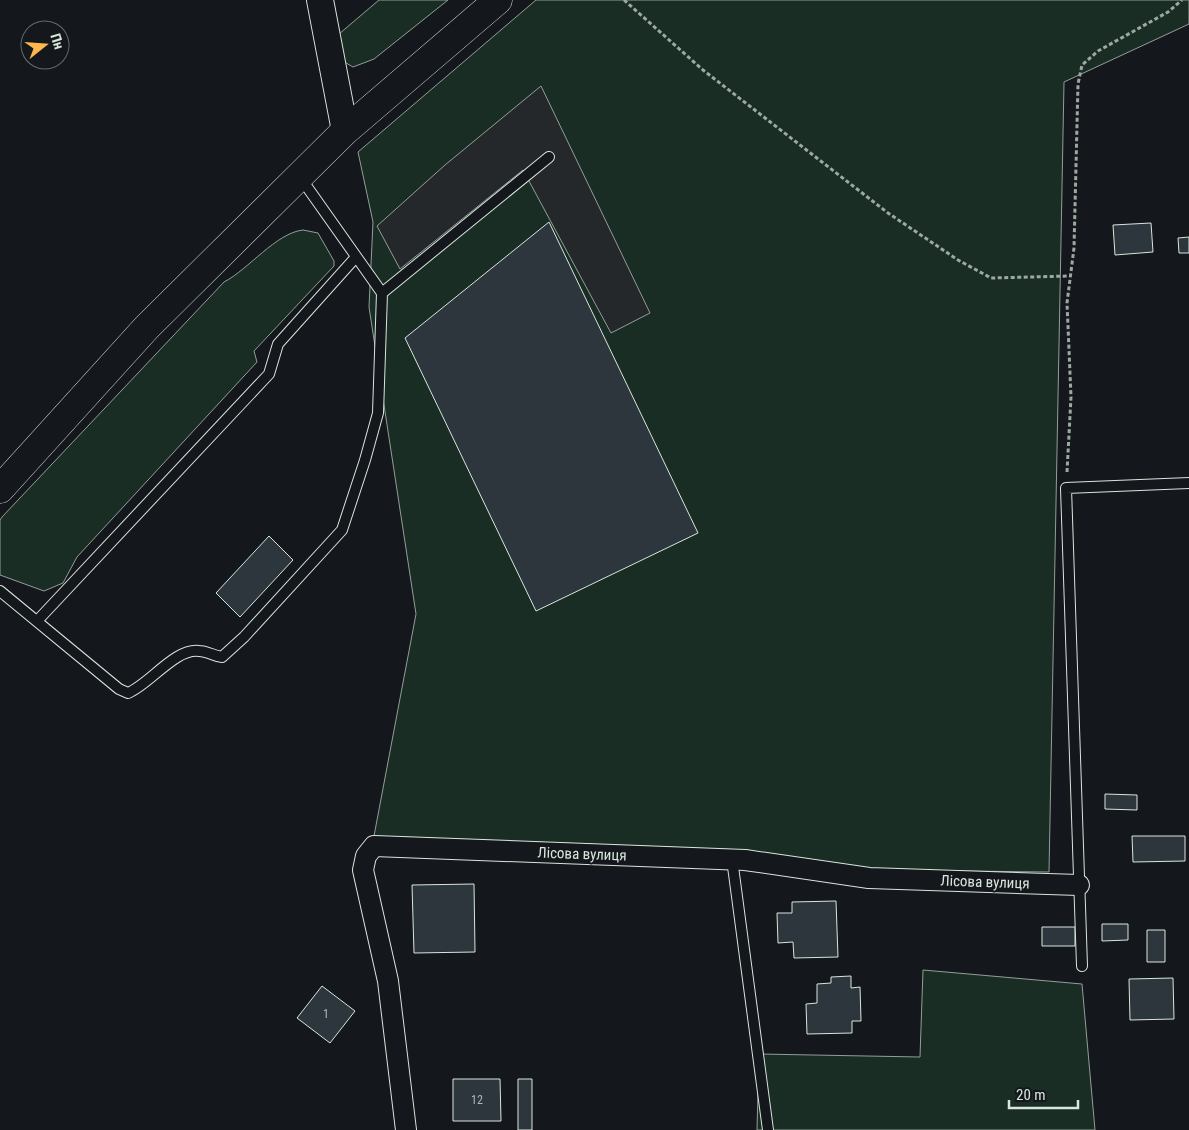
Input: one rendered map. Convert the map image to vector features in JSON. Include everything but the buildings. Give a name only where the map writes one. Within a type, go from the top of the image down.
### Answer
[{"type":"highway","points":[[0,488],[147,327],[300,176],[346,131],[498,0]]},
{"type":"street","points":[[320,0],[346,131]]},
{"type":"street","name":"Лісова вулиця","points":[[406,1130],[388,981],[363,870],[366,856],[374,846],[732,860],[869,878],[1079,885]]},
{"type":"lane","points":[[382,293],[549,157]]},
{"type":"lane","points":[[0,591],[120,689],[128,693],[138,689],[180,655],[199,650],[222,657],[244,638],[342,530],[378,413],[382,293],[300,176]]},
{"type":"lane","points":[[37,621],[269,374],[278,344],[356,257]]},
{"type":"lane","points":[[1082,966],[1066,488],[1189,483]]},
{"type":"lane","points":[[732,860],[768,1130]]},
{"type":"path","points":[[624,0],[703,70],[888,214],[958,260],[991,278],[1070,276]]},
{"type":"path","points":[[1066,488],[1071,397],[1067,303],[1074,248],[1078,84],[1082,64],[1098,51],[1168,12],[1182,0]]},
{"type":"green space","points":[[379,0],[448,0],[374,59],[353,67],[341,60],[339,34]]},
{"type":"green space","points":[[536,0],[1189,0],[1189,24],[1064,82],[1049,872],[873,870],[745,850],[374,836],[416,614],[369,307],[373,222],[358,152]]},
{"type":"green space","points":[[303,230],[318,233],[334,261],[334,266],[254,351],[257,362],[77,557],[63,583],[44,591],[0,575],[0,520],[2,517],[224,282],[273,244],[293,233]]},
{"type":"green space","points":[[923,970],[1082,984],[1095,1130],[757,1130],[759,1054],[920,1057]]},
{"type":"shaded area","points":[[541,86],[650,313],[611,333],[523,170],[400,269],[377,226],[445,165]]}]
